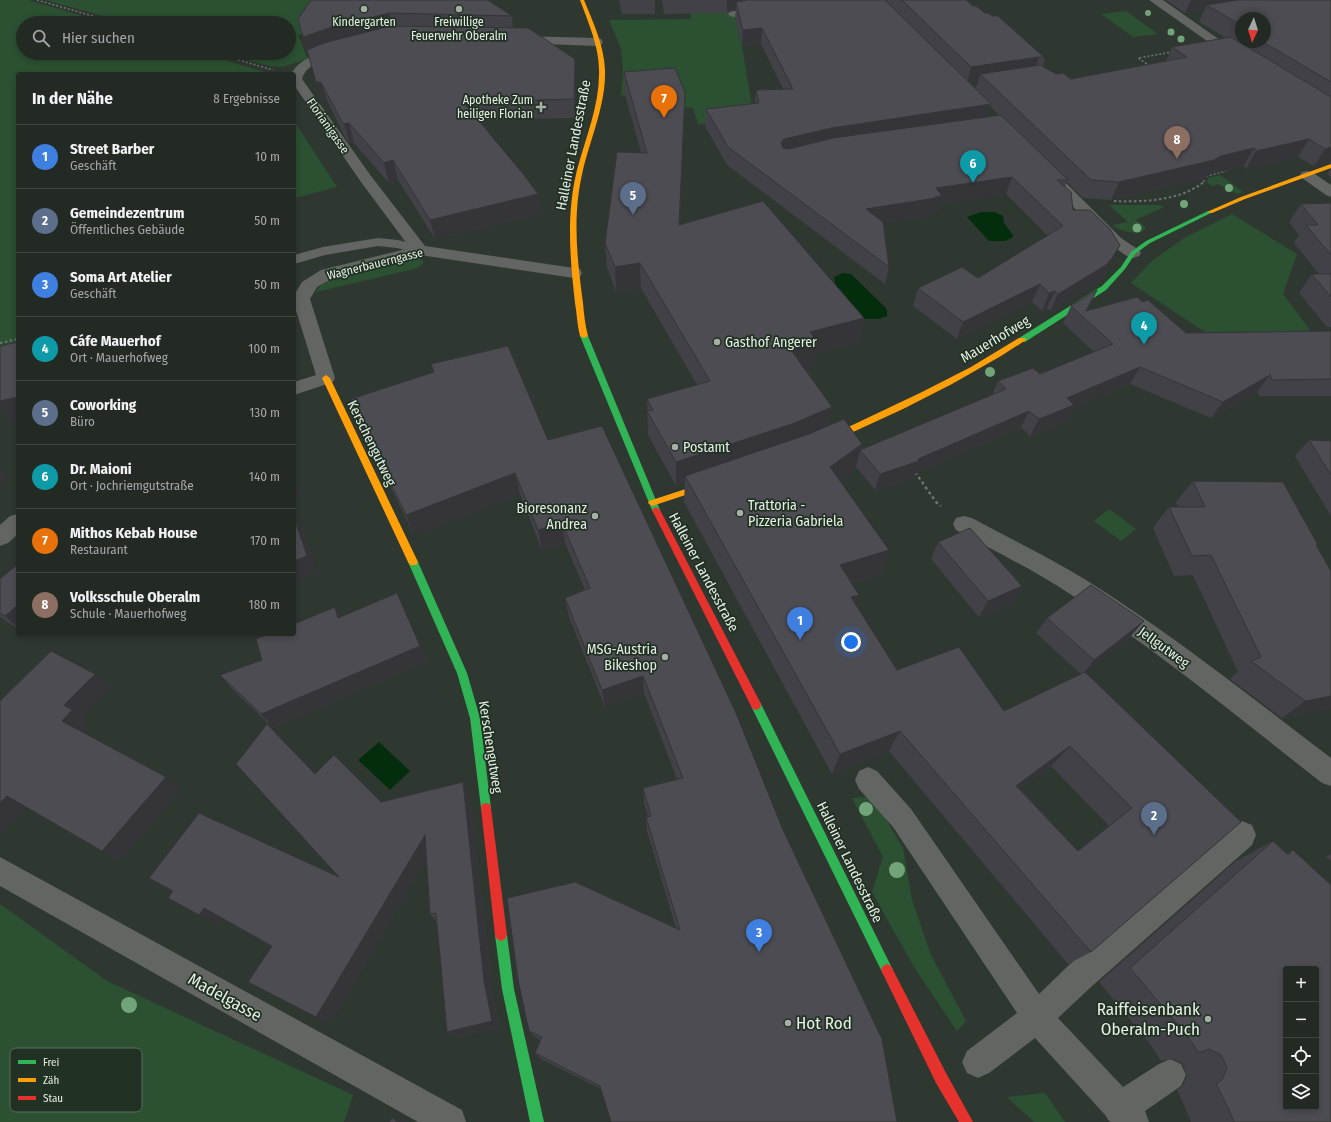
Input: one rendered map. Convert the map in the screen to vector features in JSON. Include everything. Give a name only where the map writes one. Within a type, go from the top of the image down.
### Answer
[{"type":"street","name":"Halleiner Landesstraße","points":[[582,0],[597,42],[601,58],[602,72],[597,112],[580,172],[572,224],[574,273],[588,347],[652,503],[751,695],[941,1078],[966,1122]]},
{"type":"street","points":[[734,14],[796,0]]},
{"type":"street","points":[[1155,0],[1218,44],[1250,64]]},
{"type":"street","points":[[1182,19],[1199,17]]},
{"type":"street","points":[[506,40],[597,42]]},
{"type":"street","points":[[297,72],[305,65],[352,49]]},
{"type":"street","name":"Florianigasse","points":[[297,72],[296,79],[366,179],[420,250]]},
{"type":"street","name":"Mauerhofweg","points":[[817,445],[882,416],[941,387],[992,358],[1104,288],[1123,268],[1133,253],[1148,242],[1196,218],[1243,198],[1331,166]]},
{"type":"street","points":[[1043,169],[1115,241],[1133,253]]},
{"type":"street","points":[[1307,175],[1331,192]]},
{"type":"street","name":"Wagnerbauerngasse","points":[[326,378],[301,299],[304,289],[315,280],[327,274],[420,250],[574,273]]},
{"type":"street","points":[[296,388],[326,378]]},
{"type":"street","name":"Kerschengutweg","points":[[326,378],[401,534],[462,673],[475,718],[508,988],[537,1122]]},
{"type":"street","points":[[652,503],[725,478]]},
{"type":"street","points":[[0,537],[16,524]]},
{"type":"street","name":"Jellgutweg","points":[[964,524],[1048,569],[1116,612],[1177,656],[1331,774]]},
{"type":"street","points":[[868,780],[902,818],[1037,1017],[1126,1116],[1170,1075]]},
{"type":"street","points":[[978,1062],[1037,1017],[1080,976],[1242,835]]},
{"type":"street","name":"Madelgasse","points":[[0,871],[450,1122]]},
{"type":"lane","points":[[296,259],[323,251],[378,242],[398,244],[420,250]]},
{"type":"path","points":[[37,0],[93,16]]},
{"type":"path","points":[[1151,67],[1138,58],[1218,44]]},
{"type":"path","points":[[238,60],[267,69],[297,72]]},
{"type":"path","points":[[1076,201],[1091,200],[1128,202],[1175,197],[1193,189],[1205,181],[1203,177],[1226,171],[1220,166]]},
{"type":"path","points":[[0,343],[16,339]]},
{"type":"path","points":[[914,470],[936,502],[964,524]]},
{"type":"shaded area","points":[[0,0],[28,0],[83,16],[16,16],[16,60],[225,60],[264,72],[16,72],[16,344],[0,348]]},
{"type":"shaded area","points":[[45,0],[321,0],[307,33],[298,35],[308,59],[282,67],[271,66],[248,60],[296,60],[296,16],[103,16]]},
{"type":"shaded area","points":[[689,0],[733,9],[742,46],[756,130],[720,123],[698,124],[693,108],[621,95],[623,70],[621,48],[609,20],[691,19]]},
{"type":"shaded area","points":[[1126,11],[1158,34],[1133,37],[1101,14]]},
{"type":"shaded area","points":[[296,124],[337,187],[296,197]]},
{"type":"shaded area","points":[[1220,175],[1243,192],[1237,194],[1218,184],[1213,186],[1207,183],[1208,178]]},
{"type":"shaded area","points":[[1109,205],[1158,205],[1164,207],[1136,220],[1146,227],[1142,232],[1127,232],[1112,225],[1128,222]]},
{"type":"shaded area","points":[[981,212],[995,212],[1003,216],[1004,223],[1013,235],[1012,238],[1005,241],[989,241],[967,217]]},
{"type":"shaded area","points":[[1232,214],[1297,254],[1283,294],[1313,334],[1211,336],[1131,283],[1152,261],[1184,238]]},
{"type":"shaded area","points":[[419,258],[424,262],[418,268],[316,292],[324,282],[357,269],[398,260]]},
{"type":"shaded area","points":[[843,273],[851,274],[887,309],[887,316],[879,319],[860,319],[836,289],[834,277]]},
{"type":"shaded area","points":[[1109,509],[1136,529],[1121,541],[1094,521]]},
{"type":"shaded area","points":[[379,742],[410,771],[390,790],[358,760]]},
{"type":"shaded area","points":[[865,797],[877,804],[903,848],[912,900],[931,955],[966,1021],[957,1031],[914,967],[872,892],[883,857],[852,798]]},
{"type":"shaded area","points":[[0,904],[107,981],[353,1095],[344,1122],[0,1122]]},
{"type":"shaded area","points":[[1045,1093],[1065,1122],[1034,1122],[1007,1097]]},
{"type":"building","points":[[311,0],[488,0],[512,16],[389,13],[332,27],[303,37],[298,19]]},
{"type":"building","points":[[747,0],[885,0],[991,104],[832,128],[784,139],[781,143],[783,148],[789,149],[833,138],[1001,115],[1068,180],[1057,180],[1071,192],[1073,210],[1090,210],[1110,229],[1120,245],[1113,257],[1106,265],[1058,294],[1055,291],[1049,293],[1040,284],[963,322],[918,288],[962,267],[978,278],[1063,226],[1012,177],[936,188],[942,196],[866,209],[883,222],[889,267],[728,147],[706,109],[759,103],[756,90],[793,89],[762,28],[743,30],[736,2]]},
{"type":"building","points":[[902,0],[966,0],[985,13],[992,16],[998,16],[1045,58],[1039,57],[971,67]]},
{"type":"building","points":[[1237,0],[1331,0],[1331,82],[1271,47],[1271,12],[1235,12],[1235,21],[1207,5]]},
{"type":"building","points":[[390,26],[528,28],[575,59],[574,99],[463,102],[538,194],[430,220],[393,160],[384,163],[349,123],[344,124],[321,82],[316,82],[307,50],[324,43]]},
{"type":"building","points":[[1231,37],[1235,39],[1235,48],[1249,48],[1331,97],[1331,147],[1325,149],[1309,139],[1256,151],[1254,148],[1221,156],[1214,160],[1119,182],[1091,180],[980,74],[1040,65],[1056,74],[1063,73],[1071,79],[1187,57],[1172,47]]},
{"type":"building","points":[[675,68],[685,93],[679,225],[763,201],[864,318],[810,332],[818,343],[791,350],[832,407],[792,424],[676,462],[647,411],[653,410],[647,399],[710,381],[640,263],[615,267],[605,243],[617,152],[647,153],[624,72]]},
{"type":"building","points":[[1331,203],[1331,255],[1306,225],[1318,225],[1301,204]]},
{"type":"building","points":[[1312,274],[1331,274],[1331,297]]},
{"type":"building","points":[[1097,290],[1086,311],[1137,297],[1142,302],[1148,300],[1186,333],[1331,331],[1331,379],[1272,380],[1270,375],[1223,402],[1140,367],[1067,398],[1074,405],[1039,419],[1029,411],[918,459],[919,461],[880,474],[860,450],[1006,389],[998,381],[1033,368],[1040,374],[1113,344],[1071,306]]},
{"type":"building","points":[[16,342],[16,397],[0,401],[0,346]]},
{"type":"building","points":[[508,346],[548,440],[602,426],[736,713],[783,830],[882,1039],[897,1122],[611,1122],[600,1086],[535,1053],[542,1037],[529,1031],[518,980],[507,898],[575,882],[680,930],[646,817],[651,816],[643,788],[683,778],[643,676],[602,690],[565,598],[590,588],[562,523],[538,530],[515,473],[406,515],[366,434],[351,399],[434,372],[431,364]]},
{"type":"building","points":[[844,419],[862,444],[830,467],[889,550],[840,565],[859,595],[851,597],[897,670],[959,647],[1004,711],[1085,672],[1241,822],[1091,952],[900,731],[840,754],[685,476],[809,434]],"holes":[[[1070,746],[1132,808],[1078,851],[1016,786]]]},
{"type":"building","points":[[1309,440],[1331,441],[1331,475]]},
{"type":"building","points":[[1193,481],[1283,482],[1331,571],[1331,696],[1305,701],[1251,661],[1261,657],[1211,555],[1192,556],[1169,507],[1205,507]]},
{"type":"building","points":[[296,523],[307,556],[296,560]]},
{"type":"building","points":[[970,528],[1022,586],[988,601],[938,542]]},
{"type":"building","points":[[16,566],[16,607],[5,616],[0,613],[0,579]]},
{"type":"building","points":[[1091,585],[1144,621],[1094,660],[1047,618]]},
{"type":"building","points":[[397,593],[420,646],[261,714],[220,675],[262,660],[256,639],[263,636],[296,636],[296,623],[335,607],[338,618]]},
{"type":"building","points":[[51,651],[95,674],[64,705],[72,710],[62,721],[166,777],[102,851],[7,796],[0,803],[0,701]]},
{"type":"building","points":[[267,724],[315,774],[334,755],[381,802],[463,782],[484,981],[492,1021],[447,1032],[436,913],[430,914],[425,835],[316,1017],[248,982],[272,946],[204,908],[199,915],[168,898],[173,891],[149,878],[199,813],[339,877],[236,764]]},
{"type":"building","name":"Raiffeisenbank Oberalm-Puch","points":[[1273,841],[1288,855],[1293,850],[1331,885],[1331,1122],[1234,1122],[1216,1084],[1222,1080],[1227,1068],[1221,1055],[1209,1049],[1199,1053],[1186,1034],[1130,968]]},
{"type":"building","points":[[392,1118],[398,1122],[389,1122]]},
{"type":"traffic: fast","points":[[1022,340],[1104,288],[1123,268],[1133,253],[1148,242],[1210,212]]},
{"type":"traffic: fast","points":[[584,336],[656,510]]},
{"type":"traffic: fast","points":[[413,562],[462,673],[475,718],[486,808]]},
{"type":"traffic: fast","points":[[756,705],[887,970]]},
{"type":"traffic: fast","points":[[501,935],[508,989],[537,1122]]},
{"type":"traffic: slow","points":[[582,0],[600,52],[602,70],[602,83],[598,108],[580,171],[574,204],[573,253],[584,336]]},
{"type":"traffic: slow","points":[[1210,212],[1243,198],[1331,166]]},
{"type":"traffic: slow","points":[[824,442],[925,394],[998,355],[1022,340]]},
{"type":"traffic: slow","points":[[326,378],[413,562]]},
{"type":"traffic: slow","points":[[652,503],[713,483]]},
{"type":"traffic: jam","points":[[656,510],[756,705]]},
{"type":"traffic: jam","points":[[486,808],[501,935]]},
{"type":"traffic: jam","points":[[887,970],[941,1078],[966,1122]]},
{"type":"place","name":"Kindergarten","points":[[364,9]]},
{"type":"place","name":"Freiwillige Feuerwehr Oberalm","points":[[459,9]]},
{"type":"place","name":"Apotheke Zum heiligen Florian","points":[[541,107]]},
{"type":"place","name":"Mithos Kebab House","points":[[664,118]]},
{"type":"place","name":"Volksschule Oberalm","points":[[1177,159]]},
{"type":"place","name":"Dr. Maioni","points":[[973,183]]},
{"type":"place","name":"Coworking","points":[[633,215]]},
{"type":"place","name":"Gasthof Angerer","points":[[717,342]]},
{"type":"place","name":"Cáfe Mauerhof","points":[[1144,345]]},
{"type":"place","name":"Postamt","points":[[675,447]]},
{"type":"place","name":"Trattoria - Pizzeria Gabriela","points":[[740,513]]},
{"type":"place","name":"Bioresonanz Andrea","points":[[595,516]]},
{"type":"place","name":"Street Barber","points":[[800,640]]},
{"type":"place","name":"MSG-Austria Bikeshop","points":[[665,657]]},
{"type":"place","name":"Gemeindezentrum","points":[[1154,835]]},
{"type":"place","name":"Soma Art Atelier","points":[[759,952]]},
{"type":"place","name":"Raiffeisenbank Oberalm-Puch","points":[[1208,1019]]},
{"type":"place","name":"Hot Rod","points":[[788,1023]]}]
